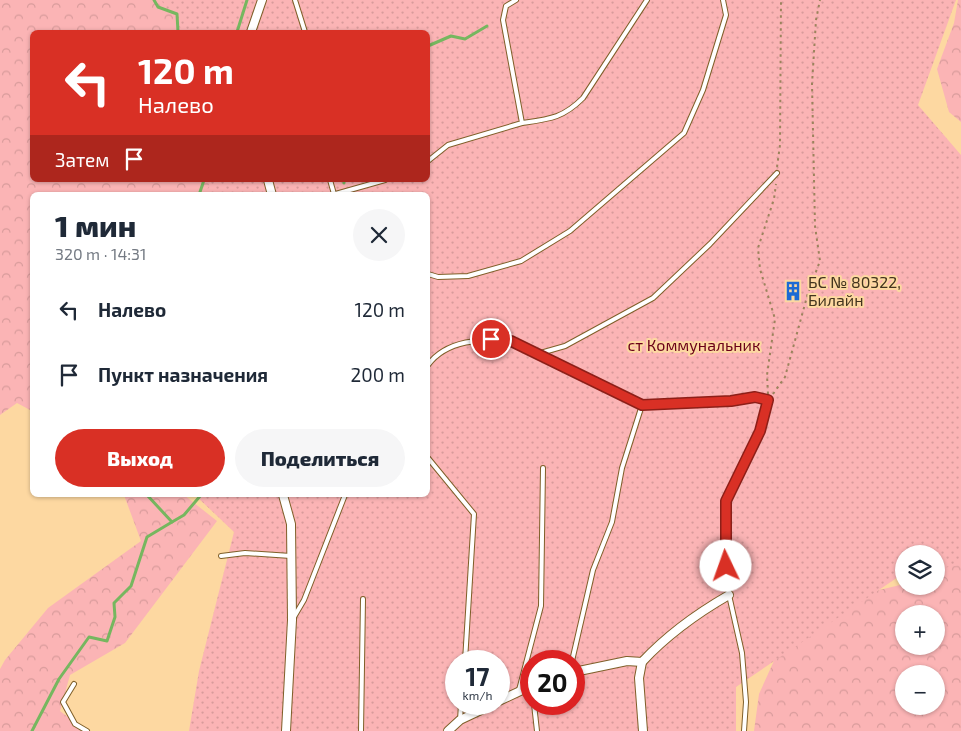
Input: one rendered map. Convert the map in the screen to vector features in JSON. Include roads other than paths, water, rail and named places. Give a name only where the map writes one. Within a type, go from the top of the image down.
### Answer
[{"type":"street","points":[[252,30],[262,0]]},
{"type":"street","points":[[284,497],[291,524],[292,620],[286,731]]},
{"type":"street","points":[[643,731],[640,678],[642,662],[660,642],[693,616],[729,595]]},
{"type":"street","points":[[585,670],[627,661],[642,662]]},
{"type":"street","points":[[510,695],[519,690]]},
{"type":"street","points":[[448,731],[460,720],[471,715]]},
{"type":"lane","points":[[296,0],[304,30]]},
{"type":"lane","points":[[516,0],[506,6],[503,20],[522,123]]},
{"type":"lane","points":[[430,159],[448,144],[522,123],[556,118],[570,111],[583,98],[647,0]]},
{"type":"lane","points":[[430,275],[438,277],[468,276],[521,261],[570,231],[684,133],[703,90],[726,15],[723,0]]},
{"type":"lane","points":[[537,354],[565,346],[653,298],[710,244],[777,173]]},
{"type":"lane","points":[[340,192],[378,182]]},
{"type":"lane","points":[[430,363],[449,348],[471,341],[511,341],[642,405],[731,401],[755,397],[768,400],[760,431],[726,501],[725,552],[729,595],[742,653],[746,702],[744,731]]},
{"type":"lane","points":[[575,650],[593,570],[612,522],[622,468],[642,405]]},
{"type":"lane","points":[[430,460],[474,514],[466,650]]},
{"type":"lane","points":[[519,690],[541,606],[543,468]]},
{"type":"lane","points":[[292,620],[304,600],[344,497]]},
{"type":"lane","points":[[221,556],[245,553],[291,556]]},
{"type":"lane","points":[[361,731],[363,599]]},
{"type":"lane","points":[[74,684],[63,702],[75,724],[86,731]]},
{"type":"lane","points":[[460,715],[460,720]]},
{"type":"lane","points":[[535,715],[537,731]]},
{"type":"waterway","points":[[154,0],[158,7],[177,14],[178,30]]},
{"type":"waterway","points":[[238,30],[247,0]]},
{"type":"waterway","points":[[430,45],[451,36],[465,39],[487,26]]},
{"type":"waterway","points":[[200,192],[203,182]]},
{"type":"waterway","points":[[32,731],[59,679],[89,637],[107,641],[115,617],[114,603],[131,586],[147,537],[172,522],[149,497]]},
{"type":"waterway","points":[[172,522],[184,515],[199,497]]},
{"type":"place","name":"БС № 80322, Билайн","points":[[793,291]]},
{"type":"park label","name":"ст Коммунальник","points":[[694,345]]}]
